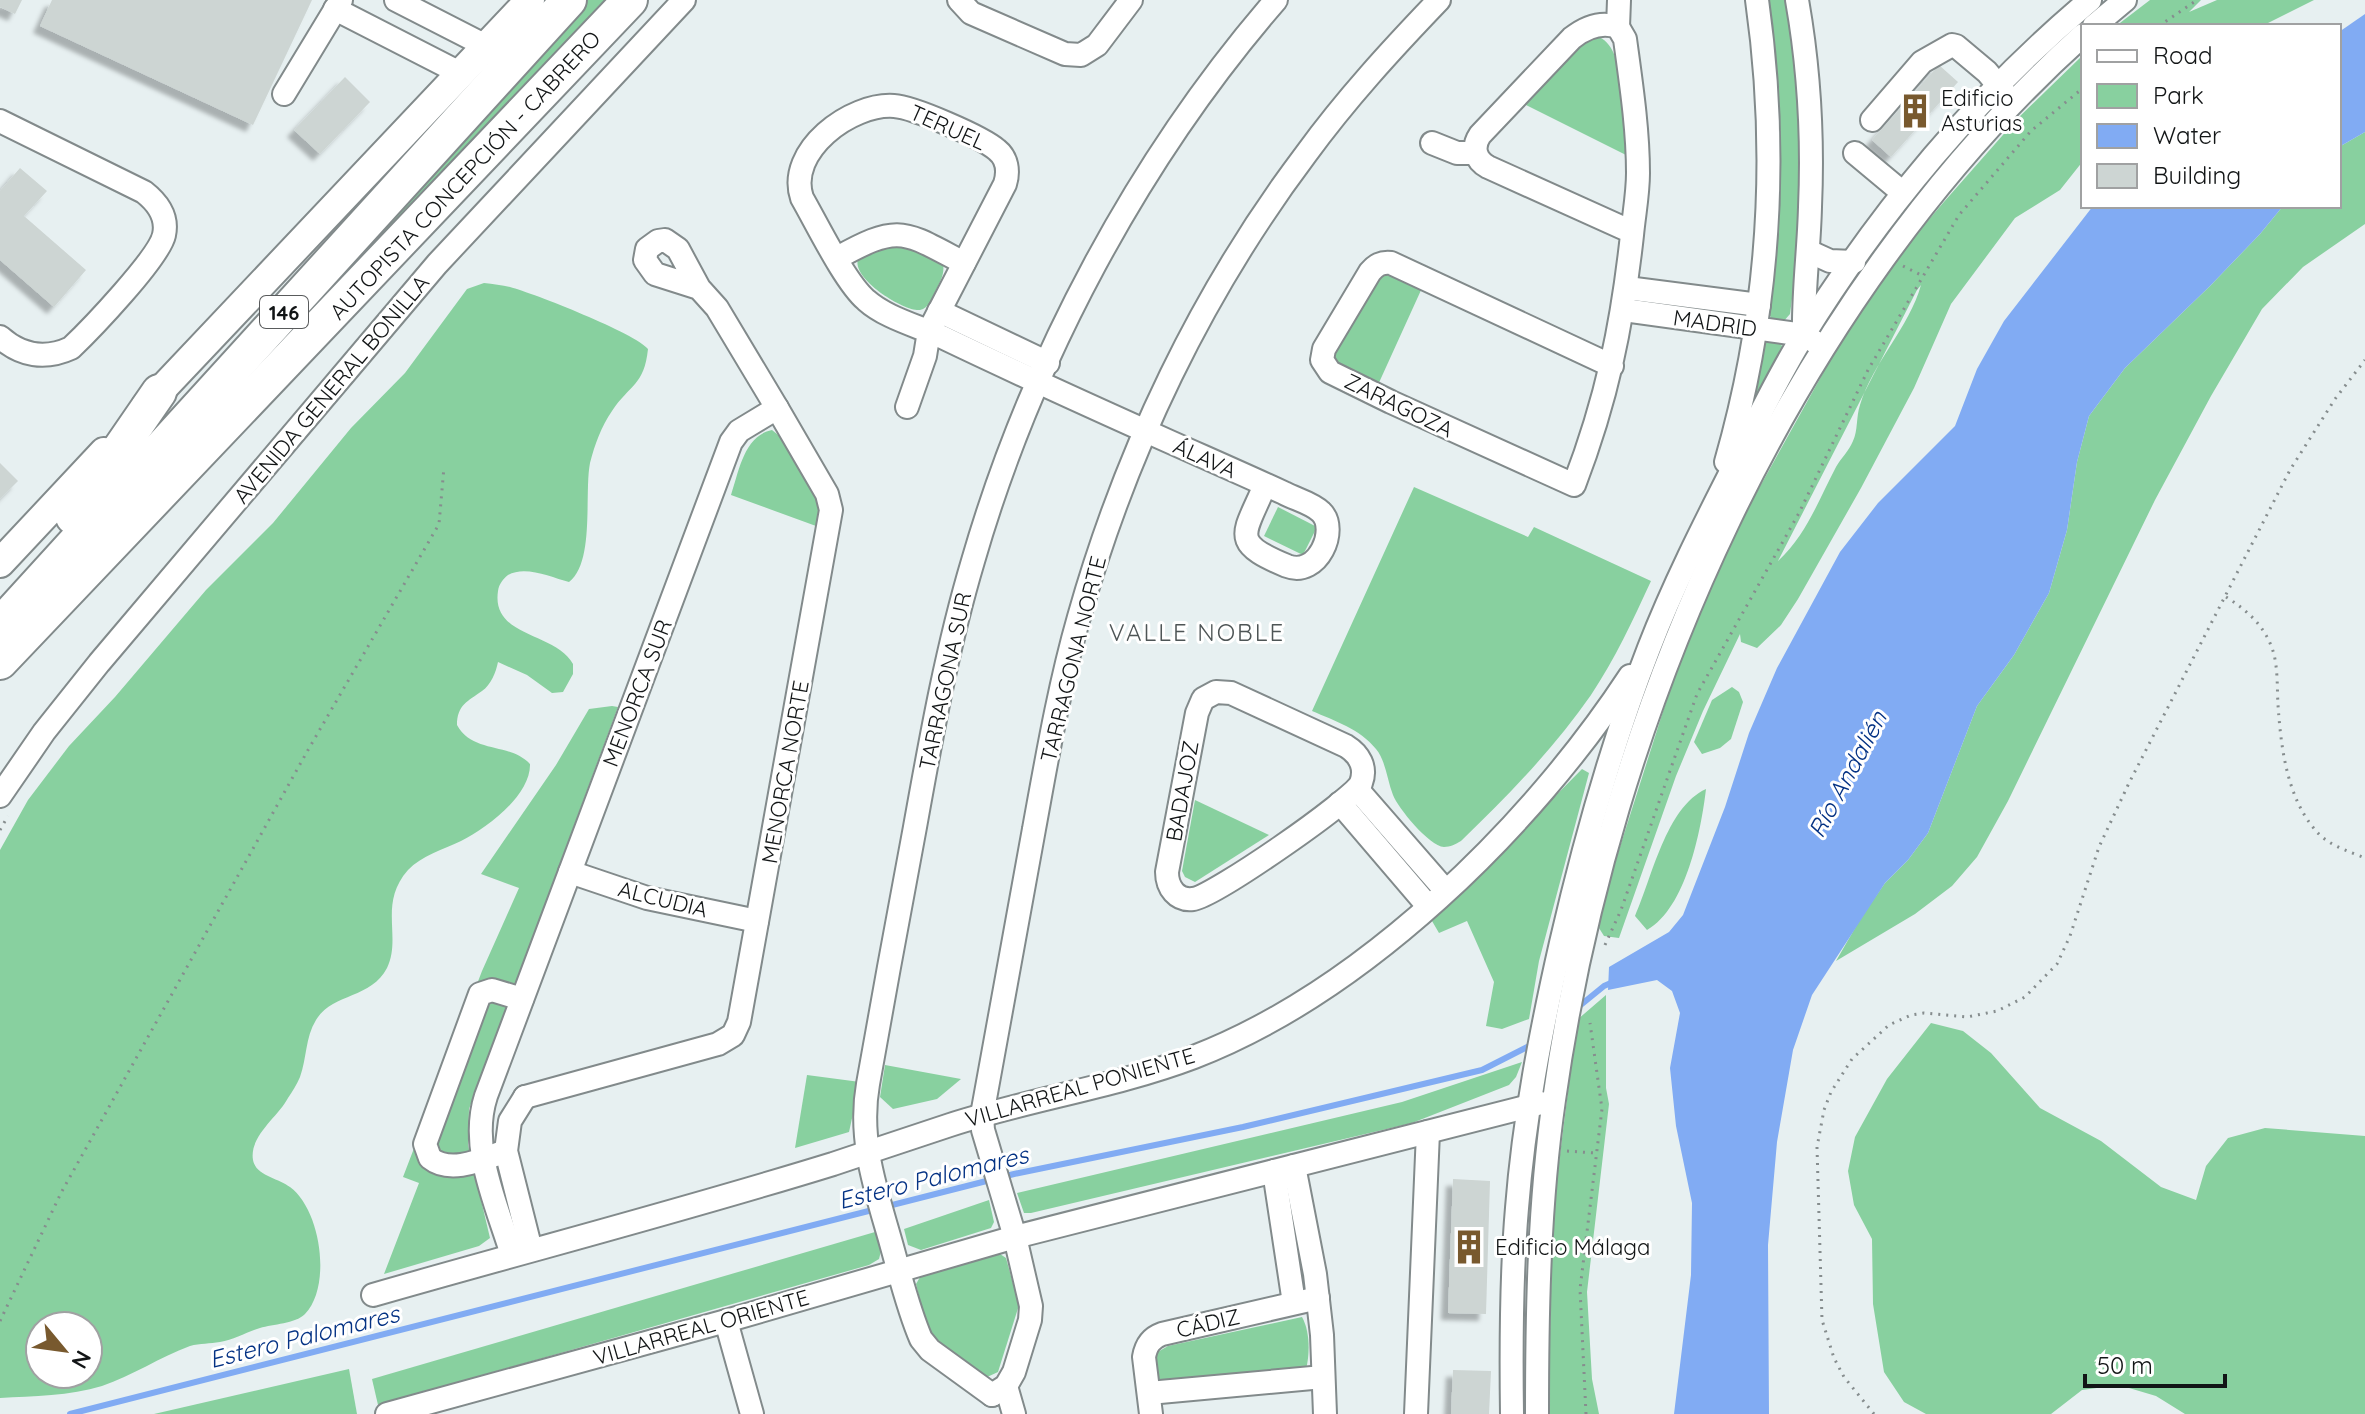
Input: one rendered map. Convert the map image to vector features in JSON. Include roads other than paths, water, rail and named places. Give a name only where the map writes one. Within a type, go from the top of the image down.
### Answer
[{"type":"highway","name":"AUTOPISTA CONCEPCIÓN - CABRERO","points":[[0,625],[569,0]]},
{"type":"highway","name":"AUTOPISTA CONCEPCIÓN - CABRERO","points":[[0,662],[630,0]]},
{"type":"highway","points":[[0,617],[68,525],[159,392]]},
{"type":"main road","points":[[0,563],[530,0]]},
{"type":"street","points":[[396,0],[486,46]]},
{"type":"street","name":"AVENIDA GENERAL BONILLA","points":[[0,796],[44,732],[99,663],[437,264],[684,0]]},
{"type":"street","points":[[959,0],[971,13],[1073,56],[1093,50],[1131,0]]},
{"type":"street","name":"TARRAGONA SUR","points":[[997,1398],[924,1345],[878,1195],[863,1122],[942,688],[969,574],[988,512],[1043,373],[1092,271],[1142,185],[1199,101],[1276,0]]},
{"type":"street","name":"TARRAGONA NORTE","points":[[997,1398],[1014,1372],[1030,1320],[1031,1306],[1015,1237],[983,1130],[982,1115],[1065,669],[1109,521],[1144,430],[1209,304],[1278,192],[1364,81],[1439,0]]},
{"type":"street","points":[[1619,0],[1618,27],[1625,39],[1636,141],[1637,198],[1625,299]]},
{"type":"street","points":[[1713,507],[1740,406],[1755,329],[1768,212],[1769,142],[1757,0]]},
{"type":"street","points":[[1797,0],[1805,51],[1811,132],[1804,335]]},
{"type":"street","points":[[1537,1414],[1541,1228],[1564,1034],[1590,913],[1620,802],[1674,646],[1737,508],[1825,348],[1854,302],[1915,216],[1977,140],[2034,49],[2090,0]]},
{"type":"street","points":[[2096,24],[2125,0]]},
{"type":"street","points":[[284,94],[338,5],[460,73]]},
{"type":"street","points":[[1618,27],[1596,25],[1572,38],[1480,135],[1475,153],[1488,167],[1632,232]]},
{"type":"street","points":[[1512,1414],[1513,1254],[1536,1057],[1545,1007],[1589,827],[1648,649],[1713,507],[1804,335],[1854,262],[1903,193],[1946,142],[2081,37]]},
{"type":"street","points":[[1872,120],[1922,62],[1952,45],[1987,72],[2006,95]]},
{"type":"street","name":"TERUEL","points":[[907,407],[934,321],[1005,184],[1006,164],[997,149],[920,112],[892,106],[864,111],[816,142],[802,163],[798,181],[802,198],[859,294],[868,302],[934,321],[1043,373]]},
{"type":"street","points":[[0,121],[144,192],[161,210],[164,235],[153,257],[71,348],[33,355],[18,350],[0,337]]},
{"type":"street","points":[[1432,143],[1457,153],[1475,153]]},
{"type":"street","points":[[1855,153],[1903,193]]},
{"type":"street","points":[[837,258],[872,239],[899,234],[920,240],[964,263]]},
{"type":"street","points":[[1808,251],[1830,261],[1854,262]]},
{"type":"street","name":"ZARAGOZA","points":[[1612,366],[1384,262],[1370,272],[1324,349],[1322,360],[1335,375],[1574,485],[1598,420],[1612,366],[1625,299]]},
{"type":"street","name":"MENORCA NORTE","points":[[525,1097],[729,1039],[739,1022],[831,519],[827,494],[717,308],[699,288]]},
{"type":"street","name":"MADRID","points":[[1625,299],[1759,305]]},
{"type":"street","name":"MADRID","points":[[1625,299],[1755,329],[1804,335],[1825,348]]},
{"type":"street","name":"ÁLAVA","points":[[1043,373],[1144,430],[1265,485]]},
{"type":"street","name":"MENORCA SUR","points":[[521,1252],[483,1158],[479,1122],[495,1071],[731,442],[744,427],[777,408]]},
{"type":"street","name":"VILLARREAL PONIENTE","points":[[373,1295],[817,1168],[982,1115],[1154,1071],[1230,1041],[1298,1005],[1339,978],[1380,948],[1428,906],[1572,758],[1648,649]]},
{"type":"street","name":"BADAJOZ","points":[[1231,693],[1352,750],[1358,756],[1363,771],[1349,796],[1266,858],[1203,897],[1182,898],[1169,885],[1167,872],[1197,713],[1203,699],[1209,695],[1231,693]]},
{"type":"street","points":[[1349,796],[1445,890]]},
{"type":"street","points":[[1349,796],[1428,906]]},
{"type":"street","name":"ALCUDIA","points":[[570,872],[647,898],[757,921]]},
{"type":"street","points":[[506,1151],[452,1166],[436,1163],[426,1152],[426,1135],[480,994],[499,991],[522,999]]},
{"type":"street","points":[[495,1071],[525,1097],[510,1121],[506,1151],[521,1252]]},
{"type":"street","name":"VILLARREAL ORIENTE","points":[[387,1414],[434,1408],[1015,1237],[1554,1100]]},
{"type":"street","points":[[1416,1414],[1428,1132]]},
{"type":"street","points":[[1284,1169],[1318,1298],[1325,1414]]},
{"type":"street","points":[[1284,1169],[1294,1303]]},
{"type":"street","name":"CÁDIZ","points":[[1150,1404],[1145,1349],[1157,1336],[1318,1298]]},
{"type":"street","points":[[726,1321],[752,1414]]},
{"type":"street","points":[[1150,1404],[1323,1377]]},
{"type":"street","points":[[997,1398],[1014,1414]]},
{"type":"water","points":[[2365,14],[2365,132],[2341,146],[2341,31]]},
{"type":"water","name":"Río Andalién","points":[[2091,208],[2281,208],[2210,286],[2125,368],[2089,416],[2077,462],[2067,530],[2049,593],[2014,655],[1977,706],[1928,833],[1908,860],[1885,883],[1812,995],[1793,1050],[1777,1142],[1768,1245],[1769,1414],[1674,1414],[1691,1275],[1692,1203],[1676,1126],[1670,1068],[1680,1013],[1672,991],[1657,980],[1608,990],[1609,967],[1669,932],[1683,915],[1725,807],[1749,733],[1777,668],[1840,552],[1878,503],[1955,426],[1977,369],[2004,321]]},
{"type":"waterway","name":"Estero Palomares","points":[[1577,1008],[1613,982]]},
{"type":"waterway","name":"Estero Palomares","points":[[70,1414],[1014,1174],[1243,1127],[1482,1070],[1535,1043]]},
{"type":"place","name":"Edificio Asturias","points":[[1915,111]]},
{"type":"place","name":"Edificio Málaga","points":[[1469,1247]]},
{"type":"district","name":"VALLE NOBLE","points":[[1197,632]]}]
